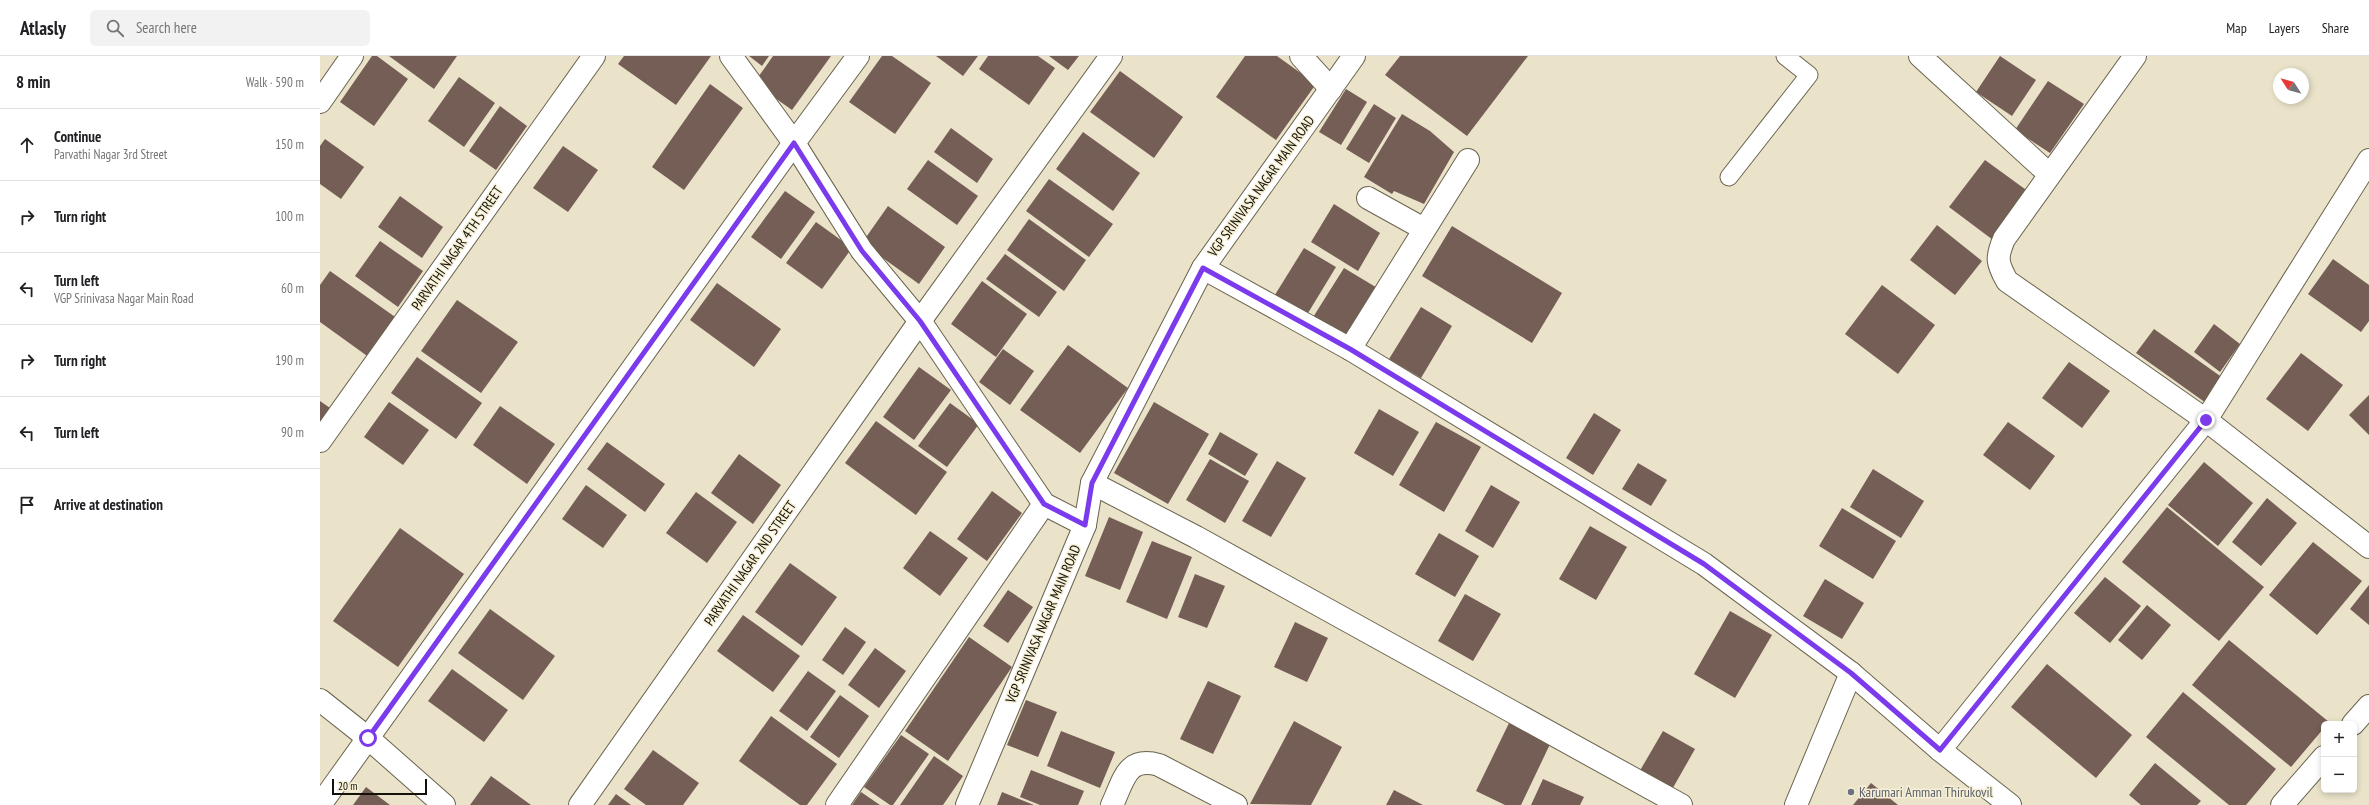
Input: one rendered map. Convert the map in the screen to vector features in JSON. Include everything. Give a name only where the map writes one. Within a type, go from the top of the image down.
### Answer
[{"type":"street","points":[[320,102],[352,56]]},
{"type":"street","name":"PARVATHI NAGAR 4TH STREET","points":[[320,440],[594,56]]},
{"type":"street","points":[[731,56],[794,143],[862,251],[920,321],[1044,504],[1085,525]]},
{"type":"street","points":[[320,805],[794,143],[858,56]]},
{"type":"street","name":"PARVATHI NAGAR 2ND STREET","points":[[580,805],[920,321],[1111,56]]},
{"type":"street","points":[[1301,56],[1331,89]]},
{"type":"street","name":"VGP SRINIVASA NAGAR MAIN ROAD","points":[[967,805],[1085,525],[1092,483],[1203,268],[1354,56]]},
{"type":"street","points":[[1920,56],[2049,174]]},
{"type":"street","points":[[2135,56],[2049,174],[2004,239],[1998,254],[1998,266],[2007,281],[2206,420],[2366,540]]},
{"type":"street","points":[[1350,349],[1468,160]]},
{"type":"street","points":[[1940,750],[2206,420],[2369,160]]},
{"type":"street","points":[[1368,198],[1424,229]]},
{"type":"street","points":[[1203,268],[1350,349],[1704,564],[1851,673],[1940,750],[2010,805]]},
{"type":"street","points":[[1092,483],[1196,538],[1681,805]]},
{"type":"street","points":[[837,805],[1044,504]]},
{"type":"street","points":[[1796,805],[1851,673]]},
{"type":"street","points":[[320,700],[368,738],[444,805]]},
{"type":"street","points":[[2356,721],[2369,706]]},
{"type":"street","points":[[2282,805],[2321,760]]},
{"type":"street","points":[[1112,805],[1126,774],[1136,763],[1146,761],[1159,765],[1236,805]]},
{"type":"lane","points":[[1729,177],[1810,75],[1785,56]]},
{"type":"building","points":[[372,56],[377,56],[408,79],[374,126],[340,102]]},
{"type":"building","points":[[389,56],[457,56],[434,89]]},
{"type":"building","points":[[624,56],[711,56],[676,105],[618,64]]},
{"type":"building","points":[[749,56],[769,56],[762,66]]},
{"type":"building","points":[[773,56],[831,56],[792,110],[754,83]]},
{"type":"building","points":[[882,56],[892,56],[931,83],[895,134],[849,102]]},
{"type":"building","points":[[936,56],[978,56],[963,76]]},
{"type":"building","points":[[988,56],[1038,56],[1055,68],[1029,105],[979,69]]},
{"type":"building","points":[[1049,56],[1079,56],[1068,70]]},
{"type":"building","points":[[1245,56],[1277,56],[1316,84],[1276,140],[1216,97]]},
{"type":"building","points":[[1400,56],[1528,56],[1467,136],[1385,75]]},
{"type":"building","points":[[2000,56],[2036,80],[2012,116],[1976,92]]},
{"type":"building","points":[[1120,71],[1183,117],[1154,158],[1090,112]]},
{"type":"building","points":[[459,77],[495,103],[464,147],[428,121]]},
{"type":"building","points":[[2048,81],[2084,104],[2050,153],[2015,130]]},
{"type":"building","points":[[710,84],[743,108],[684,190],[652,167]]},
{"type":"building","points":[[1346,89],[1367,102],[1341,145],[1319,132]]},
{"type":"building","points":[[1374,104],[1396,118],[1369,163],[1346,149]]},
{"type":"building","points":[[500,106],[527,126],[496,170],[469,151]]},
{"type":"building","points":[[1402,114],[1430,131],[1454,152],[1424,204],[1394,191],[1392,194],[1364,177]]},
{"type":"building","points":[[951,128],[993,159],[977,183],[934,152]]},
{"type":"building","points":[[1083,132],[1140,173],[1113,211],[1056,169]]},
{"type":"building","points":[[325,139],[364,167],[341,199],[320,184],[320,146]]},
{"type":"building","points":[[563,146],[598,170],[568,212],[533,188]]},
{"type":"building","points":[[928,160],[978,196],[957,225],[907,189]]},
{"type":"building","points":[[1985,160],[2029,192],[1993,240],[1949,207]]},
{"type":"building","points":[[1049,179],[1113,224],[1089,257],[1026,211]]},
{"type":"building","points":[[785,191],[815,212],[781,259],[751,237]]},
{"type":"building","points":[[400,196],[443,227],[422,258],[378,227]]},
{"type":"building","points":[[1334,204],[1380,233],[1358,271],[1311,242]]},
{"type":"building","points":[[888,206],[945,247],[919,284],[862,243]]},
{"type":"building","points":[[1029,219],[1086,260],[1064,291],[1007,250]]},
{"type":"building","points":[[816,222],[852,248],[822,289],[786,263]]},
{"type":"building","points":[[1937,225],[1982,261],[1955,295],[1910,260]]},
{"type":"building","points":[[1452,226],[1562,293],[1532,343],[1422,276]]},
{"type":"building","points":[[380,241],[423,271],[398,307],[355,276]]},
{"type":"building","points":[[1304,248],[1336,267],[1305,318],[1273,298]]},
{"type":"building","points":[[1005,254],[1057,292],[1039,317],[986,279]]},
{"type":"building","points":[[2333,259],[2369,285],[2369,321],[2361,332],[2308,294]]},
{"type":"building","points":[[1344,268],[1379,289],[1345,343],[1310,322]]},
{"type":"building","points":[[330,271],[398,319],[370,358],[320,322],[320,285]]},
{"type":"building","points":[[982,281],[1027,314],[996,357],[951,324]]},
{"type":"building","points":[[717,283],[781,329],[754,367],[690,320]]},
{"type":"building","points":[[1882,285],[1935,325],[1898,374],[1845,334]]},
{"type":"building","points":[[457,300],[518,342],[481,393],[421,351]]},
{"type":"building","points":[[1421,307],[1452,326],[1421,378],[1389,359]]},
{"type":"building","points":[[2214,324],[2240,344],[2220,372],[2194,352]]},
{"type":"building","points":[[2154,329],[2223,378],[2206,403],[2136,353]]},
{"type":"building","points":[[1068,345],[1128,388],[1080,453],[1020,410]]},
{"type":"building","points":[[1003,349],[1034,371],[1010,405],[979,382]]},
{"type":"building","points":[[2301,353],[2343,385],[2308,431],[2266,399]]},
{"type":"building","points":[[417,357],[482,403],[456,439],[391,393]]},
{"type":"building","points":[[2069,362],[2110,391],[2082,428],[2042,398]]},
{"type":"building","points":[[919,367],[951,390],[914,440],[883,417]]},
{"type":"building","points":[[2369,395],[2369,435],[2349,415]]},
{"type":"building","points":[[320,401],[333,410],[320,428]]},
{"type":"building","points":[[389,402],[429,430],[403,465],[364,437]]},
{"type":"building","points":[[1154,402],[1209,434],[1168,504],[1114,473]]},
{"type":"building","points":[[950,403],[979,424],[947,467],[918,446]]},
{"type":"building","points":[[500,406],[555,444],[527,484],[473,445]]},
{"type":"building","points":[[1379,409],[1419,432],[1393,476],[1354,453]]},
{"type":"building","points":[[1594,413],[1621,430],[1593,475],[1566,458]]},
{"type":"building","points":[[876,421],[947,472],[916,515],[845,463]]},
{"type":"building","points":[[1436,422],[1481,447],[1444,512],[1399,485]]},
{"type":"building","points":[[2008,422],[2055,456],[2030,490],[1983,455]]},
{"type":"building","points":[[1220,432],[1258,454],[1245,476],[1208,454]]},
{"type":"building","points":[[607,442],[665,484],[645,512],[587,469]]},
{"type":"building","points":[[739,454],[781,485],[753,524],[711,493]]},
{"type":"building","points":[[1210,459],[1249,481],[1225,523],[1186,500]]},
{"type":"building","points":[[1277,461],[1306,478],[1271,537],[1242,521]]},
{"type":"building","points":[[2204,462],[2253,503],[2218,546],[2168,505]]},
{"type":"building","points":[[1638,463],[1667,480],[1651,506],[1622,489]]},
{"type":"building","points":[[1873,469],[1924,501],[1901,538],[1850,507]]},
{"type":"building","points":[[586,485],[627,515],[603,548],[562,519]]},
{"type":"building","points":[[1491,485],[1520,502],[1493,548],[1465,531]]},
{"type":"building","points":[[992,491],[1022,513],[987,561],[957,539]]},
{"type":"building","points":[[696,492],[737,522],[707,563],[666,533]]},
{"type":"building","points":[[2267,498],[2297,523],[2261,566],[2232,542]]},
{"type":"building","points":[[2167,507],[2264,587],[2219,641],[2122,562]]},
{"type":"building","points":[[1842,508],[1896,541],[1873,579],[1819,546]]},
{"type":"building","points":[[1109,517],[1143,532],[1120,590],[1085,576]]},
{"type":"building","points":[[1590,526],[1627,547],[1596,600],[1559,579]]},
{"type":"building","points":[[400,528],[464,574],[398,667],[333,621]]},
{"type":"building","points":[[930,531],[968,558],[940,596],[903,568]]},
{"type":"building","points":[[1439,533],[1479,556],[1455,597],[1415,574]]},
{"type":"building","points":[[1152,541],[1192,557],[1167,619],[1126,602]]},
{"type":"building","points":[[2313,542],[2362,581],[2317,635],[2269,595]]},
{"type":"building","points":[[790,563],[837,597],[802,646],[755,612]]},
{"type":"building","points":[[1195,574],[1225,586],[1207,628],[1178,617]]},
{"type":"building","points":[[2105,577],[2141,606],[2110,643],[2074,613]]},
{"type":"building","points":[[1825,579],[1864,603],[1842,639],[1803,616]]},
{"type":"building","points":[[2369,585],[2369,625],[2350,609]]},
{"type":"building","points":[[1008,590],[1033,607],[1008,643],[983,626]]},
{"type":"building","points":[[1465,594],[1501,614],[1473,661],[1438,641]]},
{"type":"building","points":[[2147,605],[2171,625],[2142,660],[2118,640]]},
{"type":"building","points":[[490,609],[555,656],[523,700],[458,653]]},
{"type":"building","points":[[1730,611],[1772,635],[1735,698],[1694,674]]},
{"type":"building","points":[[743,615],[800,656],[773,692],[717,651]]},
{"type":"building","points":[[1295,622],[1328,638],[1307,682],[1274,667]]},
{"type":"building","points":[[845,627],[866,642],[843,675],[822,660]]},
{"type":"building","points":[[969,637],[1012,667],[948,761],[905,731]]},
{"type":"building","points":[[2229,640],[2328,721],[2321,721],[2321,732],[2291,767],[2192,685]]},
{"type":"building","points":[[875,648],[906,671],[879,708],[848,685]]},
{"type":"building","points":[[2047,664],[2132,735],[2096,778],[2011,707]]},
{"type":"building","points":[[452,669],[508,710],[484,742],[428,701]]},
{"type":"building","points":[[808,671],[836,691],[807,731],[779,711]]},
{"type":"building","points":[[1208,681],[1241,696],[1213,754],[1180,739]]},
{"type":"building","points":[[2183,692],[2276,769],[2246,805],[2229,805],[2146,737]]},
{"type":"building","points":[[840,695],[869,716],[839,758],[810,737]]},
{"type":"building","points":[[1026,700],[1057,712],[1038,757],[1007,745]]},
{"type":"building","points":[[771,716],[837,764],[807,805],[800,805],[739,761]]},
{"type":"building","points":[[1294,721],[1342,747],[1311,805],[1250,804]]},
{"type":"building","points":[[1510,721],[1552,740],[1521,805],[1505,805],[1476,791]]},
{"type":"building","points":[[1061,731],[1115,752],[1100,788],[1047,766]]},
{"type":"building","points":[[1663,731],[1695,749],[1670,793],[1638,774]]},
{"type":"building","points":[[901,735],[929,754],[893,805],[890,805],[864,787]]},
{"type":"building","points":[[653,750],[699,783],[683,805],[646,805],[624,789]]},
{"type":"building","points":[[934,756],[963,776],[943,805],[900,805]]},
{"type":"building","points":[[2155,763],[2201,801],[2197,805],[2141,805],[2129,795]]},
{"type":"building","points":[[1031,770],[1084,791],[1078,805],[1040,805],[1020,797]]},
{"type":"building","points":[[491,776],[531,805],[470,805]]},
{"type":"building","points":[[1543,779],[1584,797],[1580,805],[1531,805]]},
{"type":"building","points":[[1871,783],[1898,805],[1853,805]]},
{"type":"building","points":[[366,787],[390,805],[353,805]]},
{"type":"building","points":[[1394,790],[1423,805],[1386,805]]},
{"type":"building","points":[[861,792],[880,805],[852,805]]},
{"type":"building","points":[[1002,792],[1034,805],[997,805]]},
{"type":"building","points":[[616,794],[631,805],[608,805]]},
{"type":"place","name":"Karumari Amman Thirukovil","points":[[1851,792]]},
{"type":"route","points":[[368,738],[794,143],[862,251],[920,321],[1044,504],[1085,525],[1092,483],[1203,268],[1350,349],[1704,564],[1851,673],[1940,750],[2206,420]]}]
